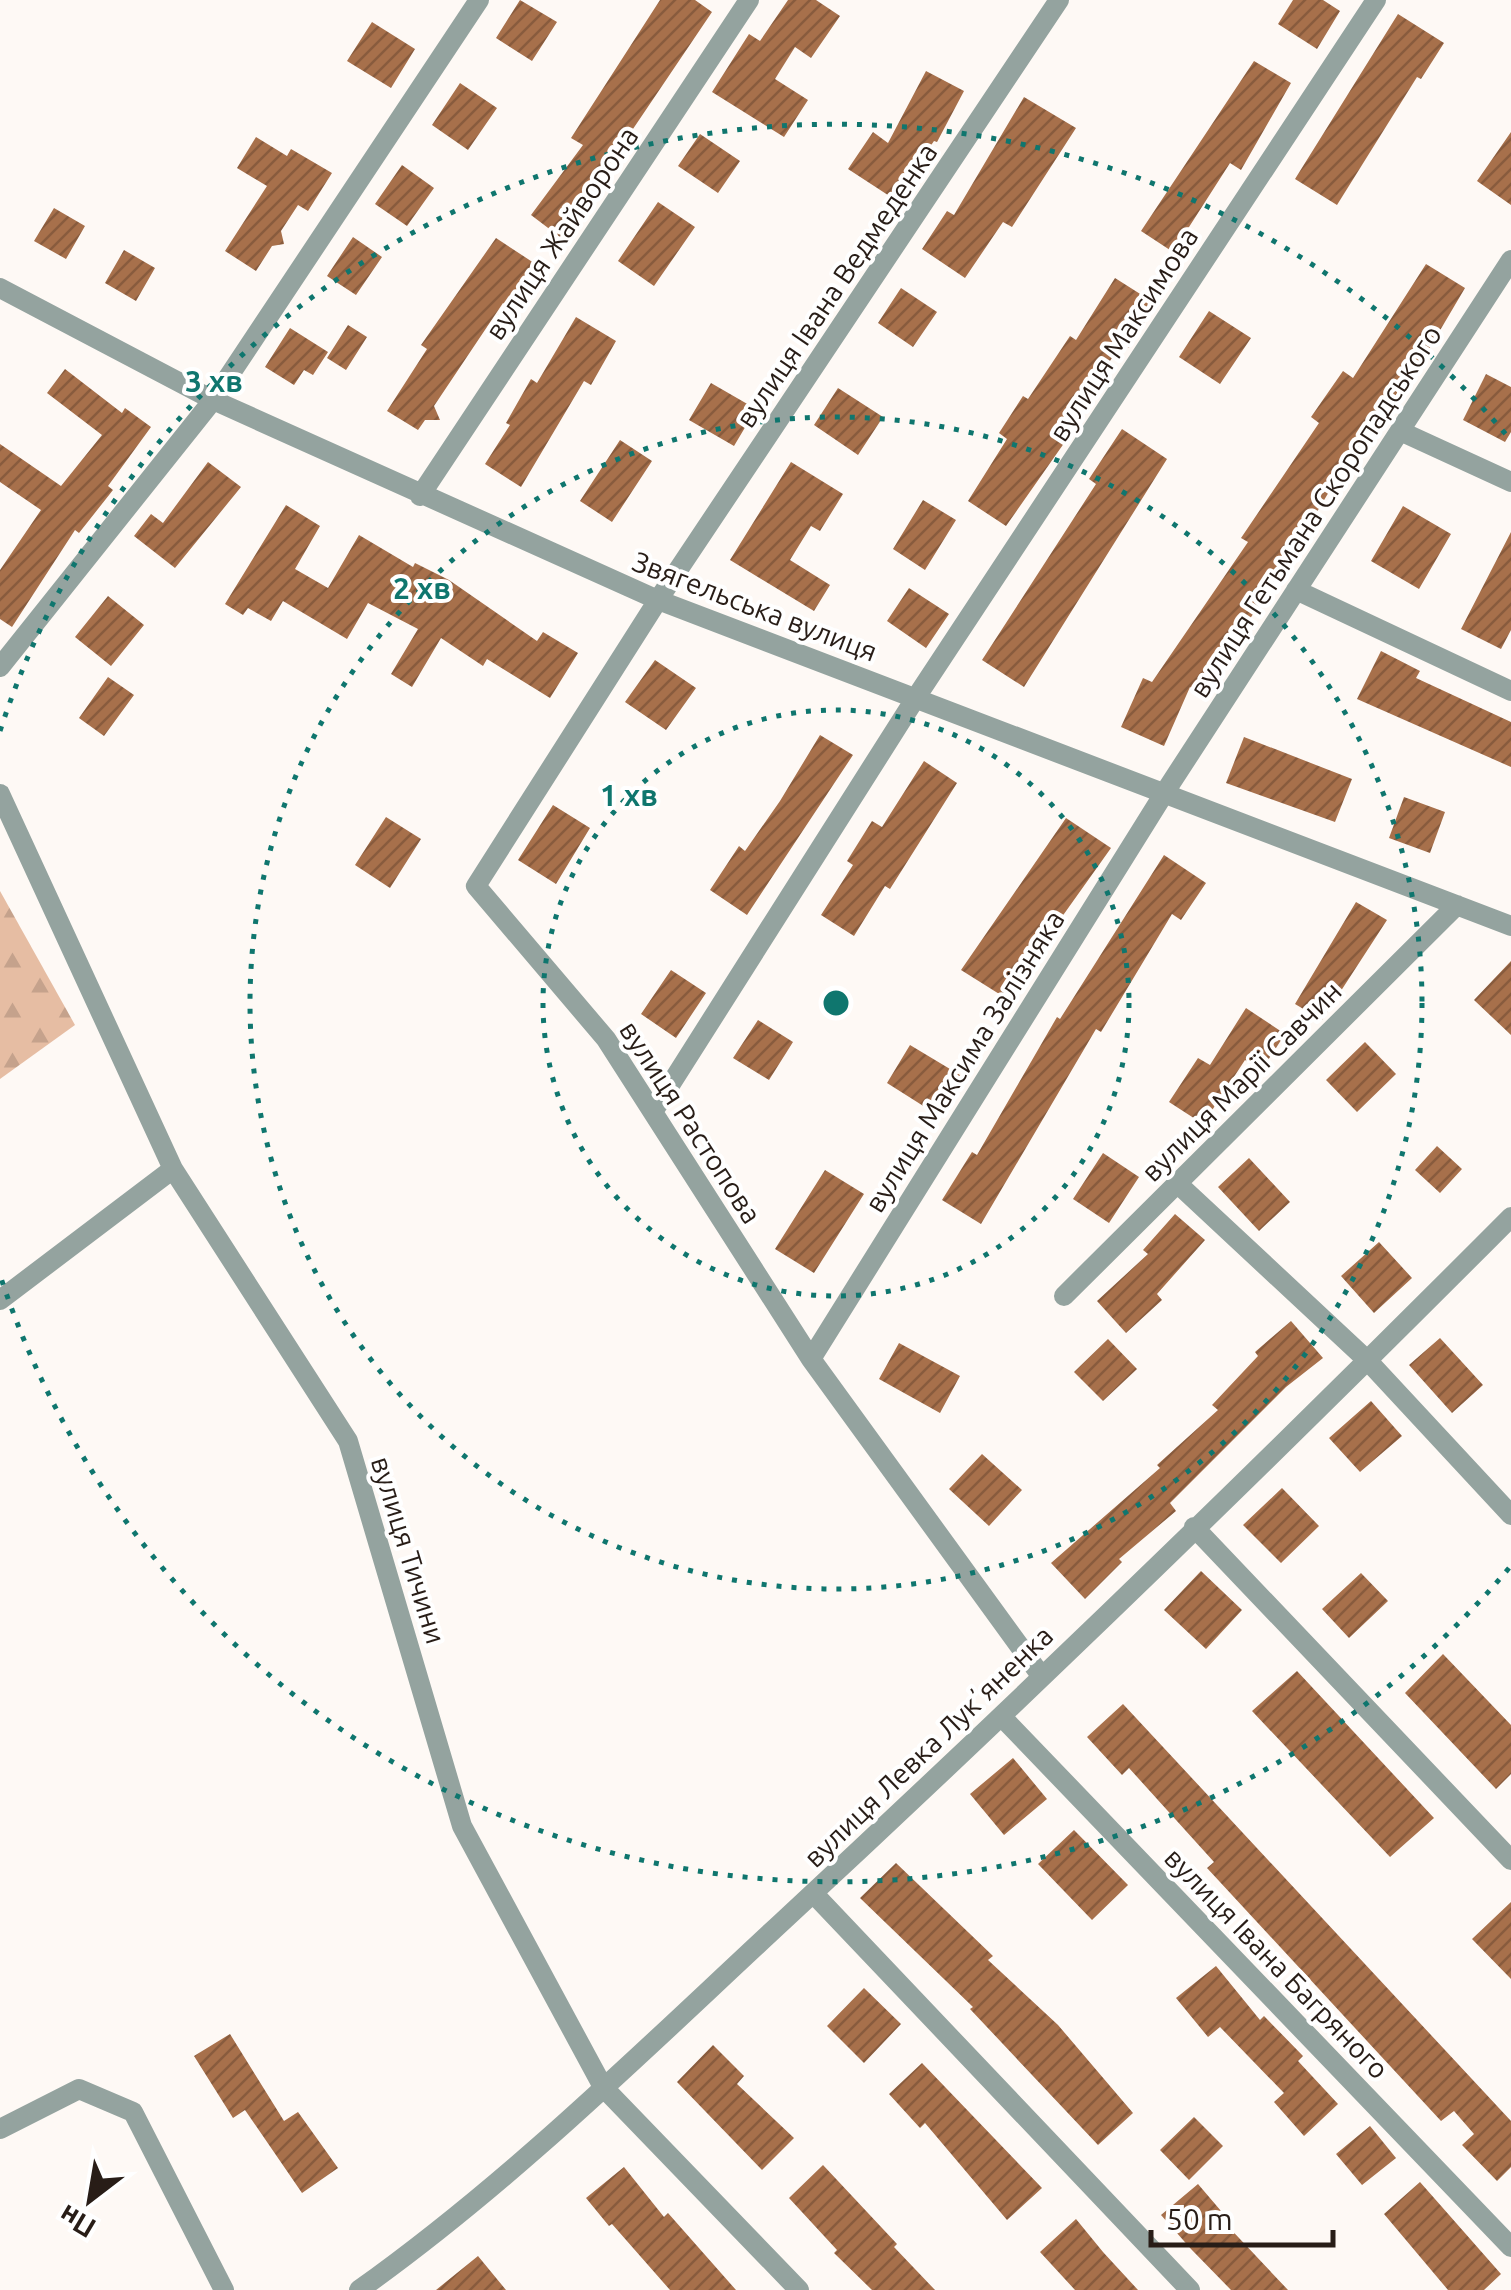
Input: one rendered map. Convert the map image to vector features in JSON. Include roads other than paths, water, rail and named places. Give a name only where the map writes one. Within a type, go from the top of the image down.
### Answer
[{"type":"street","points":[[0,667],[213,400],[478,0]]},
{"type":"street","name":"вулиця Жайворона","points":[[420,496],[749,0]]},
{"type":"street","name":"вулиця Івана Ведмеденка","points":[[658,600],[1058,0]]},
{"type":"street","name":"вулиця Максимова","points":[[652,1112],[915,698],[1376,0]]},
{"type":"street","name":"вулиця Гетьмана Скоропадського","points":[[1164,792],[1511,260]]},
{"type":"street","name":"Звягельська вулиця","points":[[0,288],[213,400],[658,600],[1511,926]]},
{"type":"street","points":[[1400,431],[1511,482]]},
{"type":"street","points":[[1296,590],[1511,691]]},
{"type":"street","name":"вулиця Растопова","points":[[658,600],[476,886],[606,1039],[811,1359],[1042,1677]]},
{"type":"street","name":"вулиця Максима Залізняка","points":[[811,1359],[1164,792]]},
{"type":"street","name":"вулиця Тичини","points":[[0,794],[173,1169],[348,1441],[462,1826],[603,2087],[799,2290]]},
{"type":"street","name":"вулиця Марії Савчин","points":[[1064,1296],[1456,906]]},
{"type":"street","points":[[0,1300],[173,1169]]},
{"type":"street","points":[[1177,1183],[1368,1361],[1511,1515]]},
{"type":"street","name":"вулиця Левка Лукʼяненка","points":[[359,2290],[420,2247],[603,2087],[1002,1717],[1368,1361],[1511,1216]]},
{"type":"street","points":[[1194,1528],[1511,1860]]},
{"type":"street","name":"вулиця Івана Багряного","points":[[1002,1717],[1511,2247]]},
{"type":"street","points":[[813,1893],[1190,2290]]},
{"type":"street","points":[[0,2130],[79,2089],[133,2112],[224,2290]]}]
